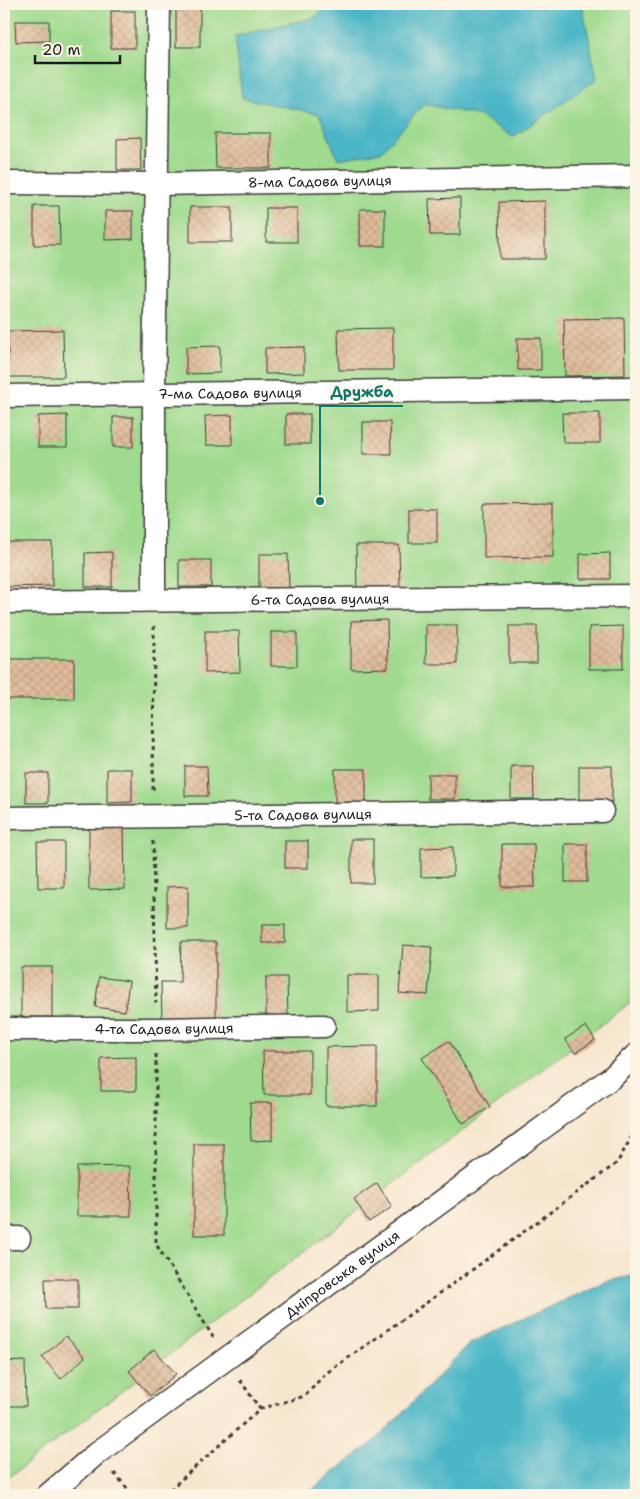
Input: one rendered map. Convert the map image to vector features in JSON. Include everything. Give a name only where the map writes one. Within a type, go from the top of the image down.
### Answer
[{"type":"street","points":[[154,600],[154,395],[159,4]]},
{"type":"street","name":"8-ма Садова вулиця","points":[[4,183],[156,184],[636,176]]},
{"type":"street","name":"7-ма Садова вулиця","points":[[4,396],[636,388]]},
{"type":"street","name":"6-та Садова вулиця","points":[[4,602],[636,596]]},
{"type":"street","name":"5-та Садова вулиця","points":[[4,818],[602,810]]},
{"type":"street","name":"4-та Садова вулиця","points":[[4,1029],[324,1026]]},
{"type":"street","name":"Дніпровська вулиця","points":[[48,1495],[97,1453],[611,1078],[636,1056]]},
{"type":"path","points":[[154,600],[153,817],[156,1029],[156,1244],[226,1359],[260,1408]]},
{"type":"path","points":[[164,1495],[260,1408],[305,1396],[325,1374],[453,1284],[616,1163],[636,1129]]},
{"type":"green space","points":[[4,4],[636,4],[636,998],[4,1481]]},
{"type":"water","points":[[333,4],[582,4],[597,79],[513,137],[480,116],[424,104],[381,152],[338,159],[319,114],[242,98],[235,36],[313,18]]},
{"type":"water","points":[[636,1275],[636,1495],[305,1495],[377,1439],[470,1343],[604,1282]]},
{"type":"building","points":[[176,4],[200,4],[200,47],[176,47]]},
{"type":"building","points":[[111,11],[135,11],[135,48],[111,48]]},
{"type":"building","points":[[15,21],[49,21],[49,41],[16,42]]},
{"type":"building","points":[[215,133],[271,133],[271,168],[216,168]]},
{"type":"building","points":[[140,138],[141,170],[117,170],[117,139]]},
{"type":"building","points":[[460,198],[460,235],[430,235],[429,199]]},
{"type":"building","points":[[545,201],[545,259],[500,259],[499,202]]},
{"type":"building","points":[[34,206],[59,206],[60,245],[34,245]]},
{"type":"building","points":[[190,207],[232,207],[232,242],[190,242]]},
{"type":"building","points":[[266,208],[297,208],[297,242],[266,242]]},
{"type":"building","points":[[360,209],[385,209],[385,246],[360,246]]},
{"type":"building","points":[[105,211],[133,211],[133,239],[105,240]]},
{"type":"building","points":[[624,318],[625,375],[565,376],[564,319]]},
{"type":"building","points":[[393,328],[393,370],[339,370],[338,329]]},
{"type":"building","points":[[63,330],[64,377],[8,377],[8,331]]},
{"type":"building","points":[[517,338],[541,338],[541,370],[518,370]]},
{"type":"building","points":[[220,346],[220,373],[186,374],[186,347]]},
{"type":"building","points":[[304,347],[304,373],[265,374],[265,348]]},
{"type":"building","points":[[562,413],[600,413],[600,443],[563,443]]},
{"type":"building","points":[[286,414],[310,414],[310,444],[286,444]]},
{"type":"building","points":[[67,415],[67,447],[38,447],[38,416]]},
{"type":"building","points":[[232,415],[232,445],[206,445],[205,416]]},
{"type":"building","points":[[113,417],[133,417],[133,447],[113,447]]},
{"type":"building","points":[[363,422],[390,422],[391,454],[363,454]]},
{"type":"building","points":[[553,503],[553,557],[484,558],[484,504]]},
{"type":"building","points":[[409,509],[437,509],[437,543],[409,543]]},
{"type":"building","points":[[4,542],[52,542],[52,586],[5,587]]},
{"type":"building","points":[[356,545],[399,545],[400,592],[357,593]]},
{"type":"building","points":[[112,552],[112,587],[85,587],[85,553]]},
{"type":"building","points":[[610,553],[610,579],[580,579],[580,554]]},
{"type":"building","points":[[259,554],[288,554],[289,589],[259,589]]},
{"type":"building","points":[[179,560],[211,560],[211,587],[179,587]]},
{"type":"building","points":[[387,620],[388,668],[351,669],[351,621]]},
{"type":"building","points":[[426,625],[457,625],[457,664],[426,664]]},
{"type":"building","points":[[509,626],[537,626],[537,663],[509,663]]},
{"type":"building","points":[[623,626],[623,669],[589,669],[589,627]]},
{"type":"building","points":[[205,631],[239,631],[240,672],[205,673]]},
{"type":"building","points":[[271,632],[297,632],[297,666],[271,666]]},
{"type":"building","points":[[4,659],[74,659],[74,699],[4,699]]},
{"type":"building","points":[[185,766],[207,766],[208,796],[185,796]]},
{"type":"building","points":[[511,766],[533,766],[534,799],[511,799]]},
{"type":"building","points":[[579,766],[612,766],[612,802],[579,802]]},
{"type":"building","points":[[107,769],[132,769],[132,802],[107,803]]},
{"type":"building","points":[[335,769],[366,769],[366,804],[335,805]]},
{"type":"building","points":[[26,773],[48,773],[48,803],[26,803]]},
{"type":"building","points":[[428,774],[455,774],[455,799],[428,799]]},
{"type":"building","points":[[89,826],[124,826],[125,889],[89,890]]},
{"type":"building","points":[[351,839],[373,839],[373,883],[351,883]]},
{"type":"building","points":[[285,841],[308,841],[308,868],[285,868]]},
{"type":"building","points":[[37,842],[64,842],[64,888],[38,888]]},
{"type":"building","points":[[502,844],[534,844],[535,887],[502,887]]},
{"type":"building","points":[[565,844],[587,844],[587,882],[565,882]]},
{"type":"building","points":[[453,847],[453,876],[421,877],[421,848]]},
{"type":"building","points":[[188,886],[188,928],[167,928],[167,887]]},
{"type":"building","points":[[262,925],[285,925],[285,943],[262,943]]},
{"type":"building","points":[[181,942],[216,942],[216,1018],[162,1018],[161,982],[180,982]]},
{"type":"building","points":[[403,945],[432,947],[428,995],[399,993]]},
{"type":"building","points":[[21,967],[52,967],[52,1017],[21,1017]]},
{"type":"building","points":[[347,975],[379,975],[379,1011],[347,1012]]},
{"type":"building","points":[[99,977],[129,981],[125,1011],[95,1007]]},
{"type":"building","points":[[266,977],[287,977],[288,1018],[266,1018]]},
{"type":"building","points":[[586,1026],[595,1040],[575,1053],[565,1039]]},
{"type":"building","points":[[449,1041],[490,1107],[463,1124],[422,1058]]},
{"type":"building","points":[[377,1046],[377,1106],[326,1106],[326,1047]]},
{"type":"building","points":[[263,1051],[310,1051],[310,1095],[264,1095]]},
{"type":"building","points":[[136,1057],[136,1091],[101,1091],[101,1058]]},
{"type":"building","points":[[250,1103],[272,1103],[272,1140],[251,1141]]},
{"type":"building","points":[[194,1144],[224,1144],[224,1235],[194,1235]]},
{"type":"building","points":[[130,1166],[131,1216],[77,1216],[77,1167]]},
{"type":"building","points":[[377,1183],[392,1207],[369,1222],[354,1199]]},
{"type":"building","points":[[45,1279],[78,1279],[78,1309],[46,1309]]},
{"type":"building","points":[[66,1336],[85,1357],[61,1379],[42,1357]]},
{"type":"building","points":[[154,1349],[176,1374],[150,1396],[129,1371]]},
{"type":"building","points":[[25,1361],[26,1406],[4,1406],[4,1362]]},
{"type":"place","name":"Дружба","points":[[320,501]]}]
